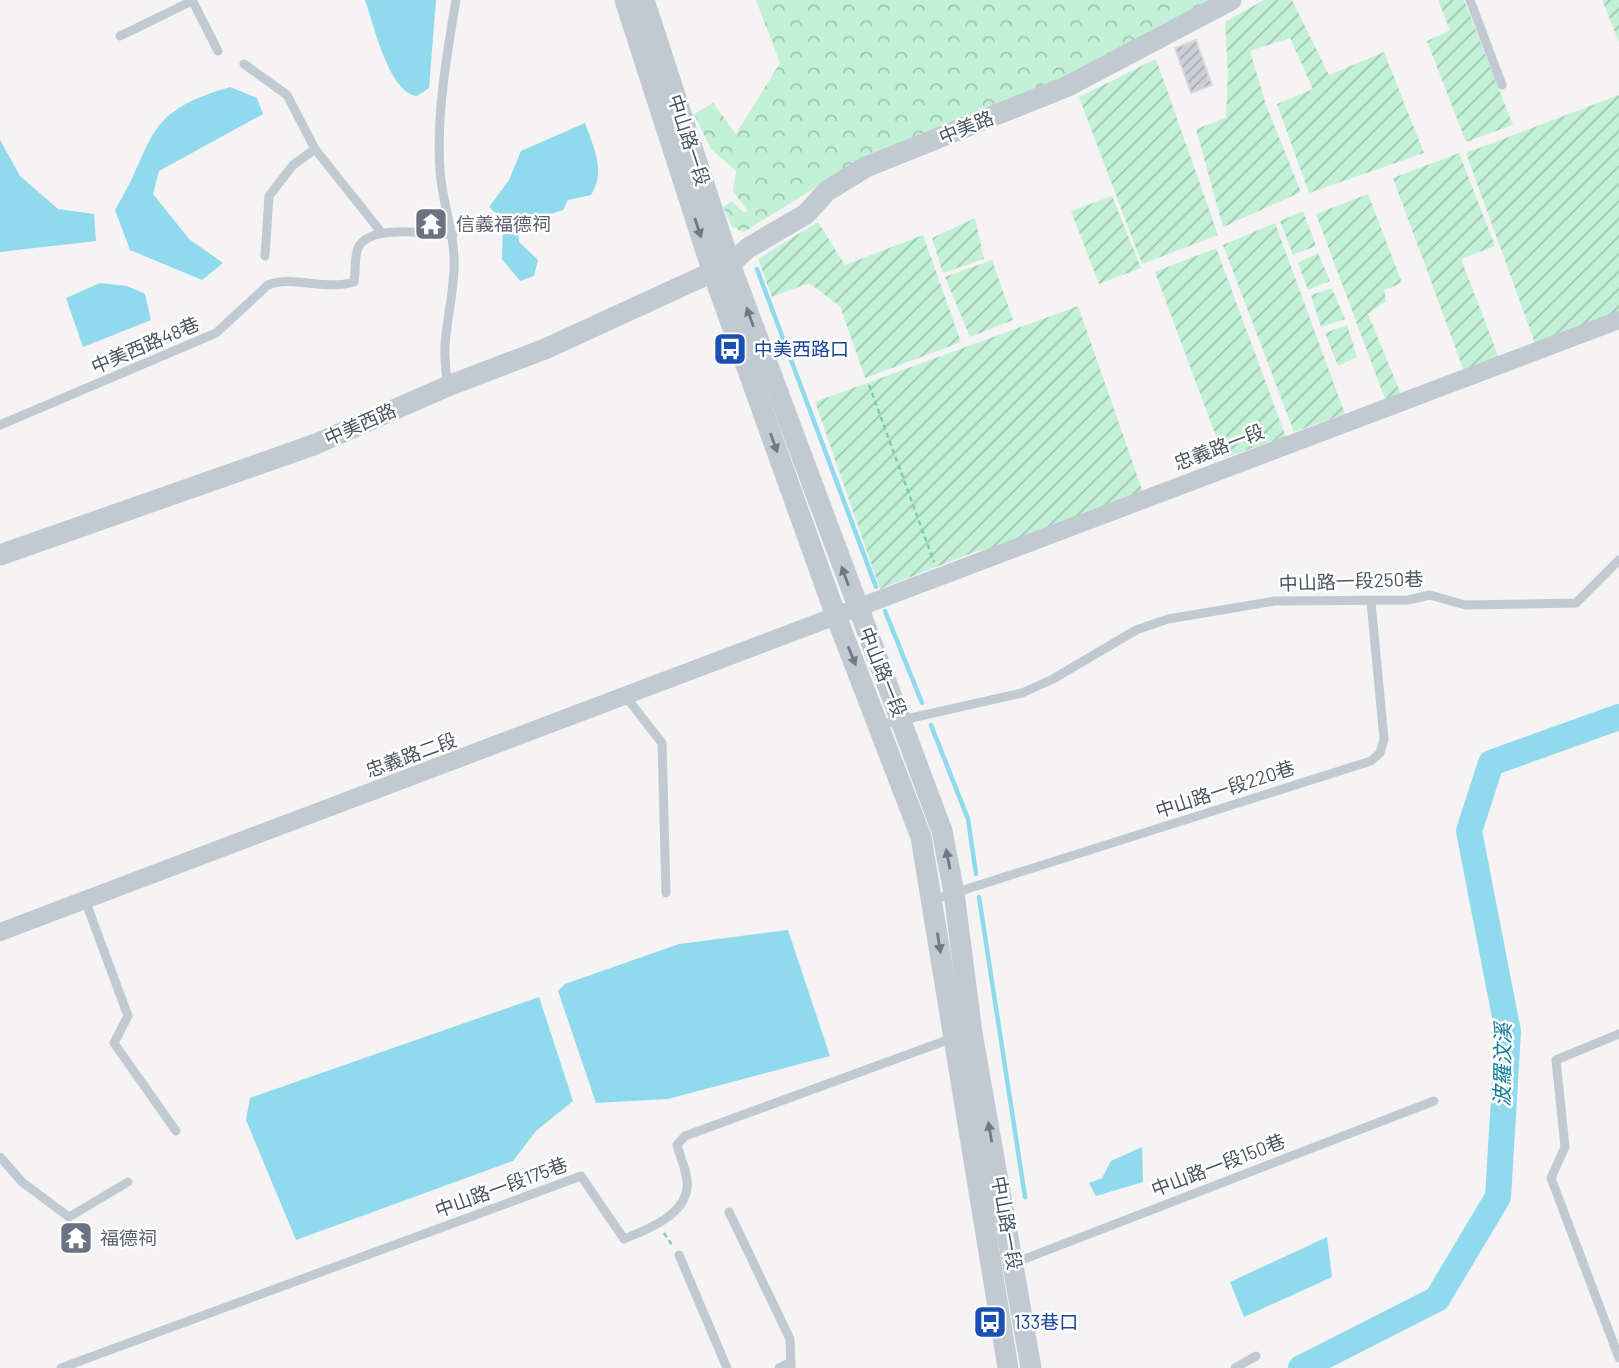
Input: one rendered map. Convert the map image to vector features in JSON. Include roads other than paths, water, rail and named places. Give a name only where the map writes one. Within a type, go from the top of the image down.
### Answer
[{"type":"street","name":"中山路一段","points":[[625,0],[649,49],[836,616],[921,837],[932,900],[1014,1263],[1031,1368]]},
{"type":"street","name":"中山路一段","points":[[644,0],[649,49]]},
{"type":"street","name":"中美路","points":[[721,267],[806,214],[827,191],[866,167],[1068,86],[1231,0]]},
{"type":"street","name":"中山路一段","points":[[721,267],[858,608],[942,831],[954,892],[963,1036],[1008,1368]]},
{"type":"street","name":"中美西路","points":[[0,555],[316,444],[448,386],[545,349],[721,267]]},
{"type":"street","name":"忠義路一段","points":[[836,616],[1619,320]]},
{"type":"street","name":"忠義路二段","points":[[0,932],[836,616]]},
{"type":"lane","points":[[121,36],[192,0],[218,51]]},
{"type":"lane","points":[[448,386],[442,356],[454,271],[453,235],[440,170],[445,78],[456,0]]},
{"type":"lane","points":[[1470,0],[1502,85]]},
{"type":"lane","points":[[244,64],[287,95],[315,149],[381,232],[453,235]]},
{"type":"lane","points":[[265,256],[269,196],[293,165],[315,149]]},
{"type":"lane","name":"中美西路48巷","points":[[0,425],[216,333],[268,285],[278,281],[336,288],[354,282],[358,249],[366,239],[381,232]]},
{"type":"lane","name":"中山路一段250巷","points":[[880,725],[1022,693],[1053,679],[1136,630],[1168,619],[1275,601],[1371,602],[1408,600],[1430,595],[1465,605],[1576,603],[1619,560]]},
{"type":"lane","name":"中山路一段220巷","points":[[932,900],[1371,761],[1380,753],[1384,739],[1371,602]]},
{"type":"lane","points":[[626,696],[662,743],[666,893]]},
{"type":"lane","points":[[85,900],[128,1016],[114,1043],[176,1131]]},
{"type":"lane","points":[[1619,1034],[1556,1060],[1564,1147],[1551,1178],[1619,1358]]},
{"type":"lane","name":"中山路一段175巷","points":[[61,1368],[581,1176],[624,1239],[658,1225],[684,1200],[688,1186],[677,1145],[685,1136],[963,1036]]},
{"type":"lane","name":"中山路一段150巷","points":[[1014,1263],[1434,1101]]},
{"type":"lane","points":[[0,1157],[22,1182],[69,1217],[128,1182]]},
{"type":"lane","points":[[729,1212],[790,1339],[791,1365],[779,1368]]},
{"type":"lane","points":[[679,1255],[727,1368]]},
{"type":"lane","points":[[1235,1368],[1256,1356]]},
{"type":"water","points":[[365,0],[436,0],[429,88],[417,96],[407,92],[391,71]]},
{"type":"water","points":[[230,87],[257,98],[263,114],[159,171],[153,194],[189,239],[223,263],[202,280],[130,250],[115,210],[154,133],[165,119],[201,97]]},
{"type":"water","points":[[585,123],[597,160],[598,177],[595,186],[591,195],[568,200],[563,210],[518,224],[519,242],[538,260],[534,276],[520,281],[502,259],[503,219],[489,207],[509,180],[521,151]]},
{"type":"water","points":[[0,140],[20,176],[58,209],[94,214],[96,241],[0,252]]},
{"type":"water","points":[[100,283],[127,286],[145,294],[151,320],[83,347],[66,298]]},
{"type":"water","points":[[788,930],[830,1056],[668,1099],[596,1103],[558,991],[565,984],[679,944]]},
{"type":"water","points":[[539,997],[573,1101],[536,1131],[513,1161],[296,1240],[246,1120],[250,1098]]},
{"type":"water","points":[[1142,1147],[1143,1182],[1096,1196],[1089,1183],[1102,1178],[1111,1161]]},
{"type":"water","points":[[1327,1237],[1332,1277],[1244,1317],[1230,1282]]},
{"type":"waterway","points":[[757,269],[876,587]]},
{"type":"waterway","points":[[885,611],[922,703]]},
{"type":"waterway","name":"波羅汶溪","points":[[1301,1368],[1437,1299],[1498,1197],[1508,1032],[1469,831],[1491,763],[1619,717]]},
{"type":"waterway","points":[[931,725],[968,819],[976,874]]},
{"type":"waterway","points":[[979,897],[1025,1197]]},
{"type":"place","name":"信義福德祠","points":[[431,224]]},
{"type":"place","name":"中美西路口","points":[[730,349]]},
{"type":"place","name":"福德祠","points":[[76,1238]]},
{"type":"place","name":"133巷口","points":[[990,1322]]}]
